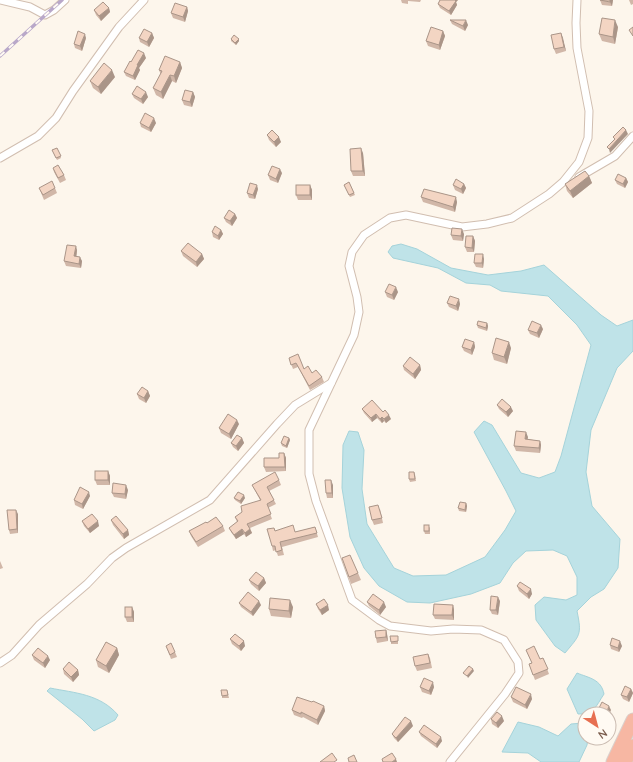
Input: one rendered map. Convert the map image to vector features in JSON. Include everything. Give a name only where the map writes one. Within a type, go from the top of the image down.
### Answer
[{"type":"highway","points":[[613,762],[630,736],[633,720]]},
{"type":"highway","points":[[625,762],[633,746]]},
{"type":"street","points":[[0,0],[30,7],[45,15],[54,10],[65,0]]},
{"type":"street","points":[[0,158],[38,136],[56,118],[72,90],[119,27],[144,0]]},
{"type":"street","points":[[549,194],[563,182],[579,162],[588,138],[589,111],[577,48],[577,0]]},
{"type":"street","points":[[450,762],[505,694],[519,673],[518,662],[504,640],[481,630],[453,629],[431,631],[390,626],[379,620],[352,600],[316,501],[309,474],[309,430],[354,335],[359,312],[357,297],[349,266],[352,252],[364,235],[390,218],[406,214],[462,227],[487,224],[512,218],[549,194],[615,156],[633,136]]},
{"type":"street","points":[[0,663],[12,655],[39,625],[87,584],[112,558],[126,548],[210,500],[295,405],[331,383]]},
{"type":"water","points":[[401,244],[417,249],[451,268],[488,275],[521,271],[544,265],[601,315],[617,326],[633,320],[633,351],[617,368],[591,430],[586,472],[592,506],[620,539],[618,568],[604,589],[591,597],[577,611],[579,630],[577,638],[565,653],[555,646],[536,620],[535,605],[544,597],[566,600],[577,595],[577,577],[567,556],[553,550],[526,551],[513,563],[500,583],[471,594],[430,603],[407,602],[379,586],[364,568],[350,537],[342,488],[343,445],[349,431],[358,432],[364,450],[362,489],[367,524],[394,568],[413,576],[446,575],[485,557],[505,530],[516,511],[474,432],[484,421],[492,425],[521,473],[539,478],[555,472],[561,456],[591,345],[577,325],[548,296],[501,291],[490,285],[466,283],[438,268],[393,258],[388,252],[392,246]]},
{"type":"water","points":[[577,673],[597,682],[604,694],[596,706],[577,706],[577,712],[567,689]]},
{"type":"water","points":[[50,688],[78,693],[95,699],[111,708],[118,715],[115,720],[94,731],[82,719],[47,691]]},
{"type":"water","points":[[518,722],[539,727],[558,736],[571,724],[577,724],[577,746],[587,746],[579,762],[541,762],[528,753],[502,752]]},
{"type":"building","points":[[440,0],[456,1],[449,11],[438,4]]},
{"type":"building","points":[[103,2],[109,8],[99,16],[94,10]]},
{"type":"building","points":[[175,3],[187,7],[183,17],[171,13]]},
{"type":"building","points":[[602,18],[615,20],[613,37],[599,34]]},
{"type":"building","points":[[450,20],[466,20],[463,26]]},
{"type":"building","points":[[431,27],[443,31],[439,45],[426,41]]},
{"type":"building","points":[[633,27],[633,36],[629,30]]},
{"type":"building","points":[[144,29],[152,33],[147,42],[139,38]]},
{"type":"building","points":[[78,31],[85,34],[80,46],[74,44]]},
{"type":"building","points":[[561,33],[564,47],[554,49],[551,35]]},
{"type":"building","points":[[234,35],[239,39],[235,43],[231,39]]},
{"type":"building","points":[[138,50],[144,53],[133,76],[124,72]]},
{"type":"building","points":[[165,56],[180,62],[174,76],[170,75],[161,92],[153,88],[162,71],[159,70]]},
{"type":"building","points":[[104,63],[112,70],[98,87],[90,81]]},
{"type":"building","points":[[137,86],[146,92],[141,99],[132,94]]},
{"type":"building","points":[[185,90],[193,92],[190,102],[182,100]]},
{"type":"building","points":[[145,113],[154,118],[149,128],[140,123]]},
{"type":"building","points":[[623,127],[626,130],[609,149],[607,147],[615,139],[613,137]]},
{"type":"building","points":[[272,130],[279,137],[274,142],[267,135]]},
{"type":"building","points":[[57,148],[61,156],[56,158],[52,150]]},
{"type":"building","points":[[361,148],[363,171],[351,171],[350,149]]},
{"type":"building","points":[[58,165],[64,175],[58,178],[53,168]]},
{"type":"building","points":[[272,166],[280,169],[276,179],[268,175]]},
{"type":"building","points":[[585,171],[589,176],[570,191],[565,184]]},
{"type":"building","points":[[618,174],[626,178],[623,184],[615,180]]},
{"type":"building","points":[[456,179],[464,184],[461,189],[453,185]]},
{"type":"building","points":[[52,181],[55,188],[43,195],[39,188]]},
{"type":"building","points":[[349,182],[354,193],[349,195],[344,185]]},
{"type":"building","points":[[250,183],[257,185],[253,195],[247,193]]},
{"type":"building","points":[[296,185],[310,185],[310,195],[296,195]]},
{"type":"building","points":[[424,189],[456,197],[453,207],[421,197]]},
{"type":"building","points":[[229,210],[235,214],[230,221],[224,218]]},
{"type":"building","points":[[215,226],[221,230],[218,236],[212,232]]},
{"type":"building","points":[[452,228],[462,229],[461,236],[451,235]]},
{"type":"building","points":[[466,236],[473,236],[472,248],[465,247]]},
{"type":"building","points":[[188,243],[202,254],[196,262],[181,251]]},
{"type":"building","points":[[67,245],[76,246],[74,256],[80,257],[79,264],[64,261]]},
{"type":"building","points":[[475,254],[483,254],[482,263],[474,263]]},
{"type":"building","points":[[389,284],[396,287],[392,295],[385,292]]},
{"type":"building","points":[[450,296],[459,299],[456,306],[447,303]]},
{"type":"building","points":[[478,321],[487,323],[486,328],[477,325]]},
{"type":"building","points":[[532,321],[541,325],[537,333],[528,330]]},
{"type":"building","points":[[496,338],[509,342],[504,357],[492,353]]},
{"type":"building","points":[[465,339],[474,342],[471,350],[462,347]]},
{"type":"building","points":[[298,354],[304,369],[308,366],[312,373],[316,370],[322,377],[309,386],[296,363],[291,365],[289,358]]},
{"type":"building","points":[[410,357],[420,365],[413,374],[403,366]]},
{"type":"building","points":[[142,387],[148,391],[144,398],[137,394]]},
{"type":"building","points":[[502,399],[511,407],[506,412],[497,405]]},
{"type":"building","points":[[372,400],[383,412],[385,410],[389,415],[384,419],[382,417],[380,419],[376,414],[371,418],[362,409]]},
{"type":"building","points":[[228,414],[237,420],[229,434],[219,428]]},
{"type":"building","points":[[516,431],[526,432],[525,439],[540,441],[539,448],[514,446]]},
{"type":"building","points":[[237,435],[242,438],[236,446],[231,443]]},
{"type":"building","points":[[284,436],[289,438],[286,446],[281,443]]},
{"type":"building","points":[[279,453],[284,453],[285,467],[264,467],[264,458],[279,458]]},
{"type":"building","points":[[95,471],[108,471],[108,480],[95,480]]},
{"type":"building","points":[[275,472],[279,480],[267,487],[274,500],[267,504],[271,514],[247,524],[250,529],[245,533],[242,529],[234,535],[229,528],[238,521],[235,517],[242,512],[241,506],[261,500],[252,485]]},
{"type":"building","points":[[409,472],[414,472],[415,479],[409,479]]},
{"type":"building","points":[[325,480],[331,480],[332,493],[326,493]]},
{"type":"building","points":[[113,483],[126,485],[125,494],[112,493]]},
{"type":"building","points":[[80,487],[89,492],[82,504],[74,500]]},
{"type":"building","points":[[238,492],[244,495],[240,501],[234,498]]},
{"type":"building","points":[[460,502],[466,503],[465,510],[458,508]]},
{"type":"building","points":[[378,505],[382,518],[372,520],[369,507]]},
{"type":"building","points":[[7,510],[16,510],[17,529],[9,530]]},
{"type":"building","points":[[92,514],[98,521],[88,529],[82,521]]},
{"type":"building","points":[[116,516],[128,530],[123,534],[111,520]]},
{"type":"building","points":[[216,517],[223,526],[196,542],[189,531]]},
{"type":"building","points":[[293,525],[295,532],[315,527],[317,533],[280,542],[282,550],[276,552],[275,546],[272,546],[267,529],[274,528],[275,531]]},
{"type":"building","points":[[424,525],[429,525],[429,531],[424,531]]},
{"type":"building","points":[[350,555],[358,573],[349,577],[342,558]]},
{"type":"building","points":[[256,572],[264,578],[258,586],[249,580]]},
{"type":"building","points":[[520,582],[531,589],[527,594],[517,586]]},
{"type":"building","points":[[248,592],[259,601],[251,612],[239,603]]},
{"type":"building","points":[[373,594],[384,602],[379,610],[367,602]]},
{"type":"building","points":[[491,596],[498,597],[496,610],[490,610]]},
{"type":"building","points":[[270,598],[290,600],[289,611],[269,609]]},
{"type":"building","points":[[324,599],[328,605],[320,610],[316,604]]},
{"type":"building","points":[[434,604],[453,605],[452,615],[433,615]]},
{"type":"building","points":[[125,607],[132,607],[132,617],[125,617]]},
{"type":"building","points":[[386,630],[386,637],[376,638],[375,631]]},
{"type":"building","points":[[235,634],[244,641],[239,646],[230,639]]},
{"type":"building","points":[[390,636],[398,636],[398,641],[391,642]]},
{"type":"building","points":[[612,638],[620,641],[618,648],[610,645]]},
{"type":"building","points":[[106,642],[117,648],[106,666],[96,660]]},
{"type":"building","points":[[171,643],[175,652],[170,655],[166,646]]},
{"type":"building","points":[[534,646],[540,659],[543,658],[548,669],[533,675],[529,664],[532,663],[526,650]]},
{"type":"building","points":[[38,648],[48,656],[43,663],[32,655]]},
{"type":"building","points":[[428,654],[430,663],[415,666],[413,657]]},
{"type":"building","points":[[69,662],[78,670],[71,677],[63,669]]},
{"type":"building","points":[[469,666],[473,669],[467,676],[463,673]]},
{"type":"building","points":[[424,678],[433,682],[429,691],[420,687]]},
{"type":"building","points":[[625,686],[631,689],[627,697],[621,695]]},
{"type":"building","points":[[516,687],[531,694],[525,705],[511,697]]},
{"type":"building","points":[[221,690],[227,690],[228,695],[222,696]]},
{"type":"building","points":[[297,697],[312,702],[313,701],[324,706],[317,720],[301,712],[301,714],[292,710]]},
{"type":"building","points":[[602,702],[609,706],[600,706]]},
{"type":"building","points":[[497,712],[502,716],[496,723],[491,719]]},
{"type":"building","points":[[405,717],[411,721],[396,738],[392,734]]},
{"type":"building","points":[[424,725],[441,737],[436,744],[419,732]]},
{"type":"building","points":[[332,753],[337,760],[334,762],[320,762]]},
{"type":"building","points":[[392,753],[396,759],[392,762],[383,762],[382,759]]},
{"type":"building","points":[[354,755],[357,762],[349,762],[348,758]]},
{"type":"railway","points":[[0,56],[62,0]]}]
